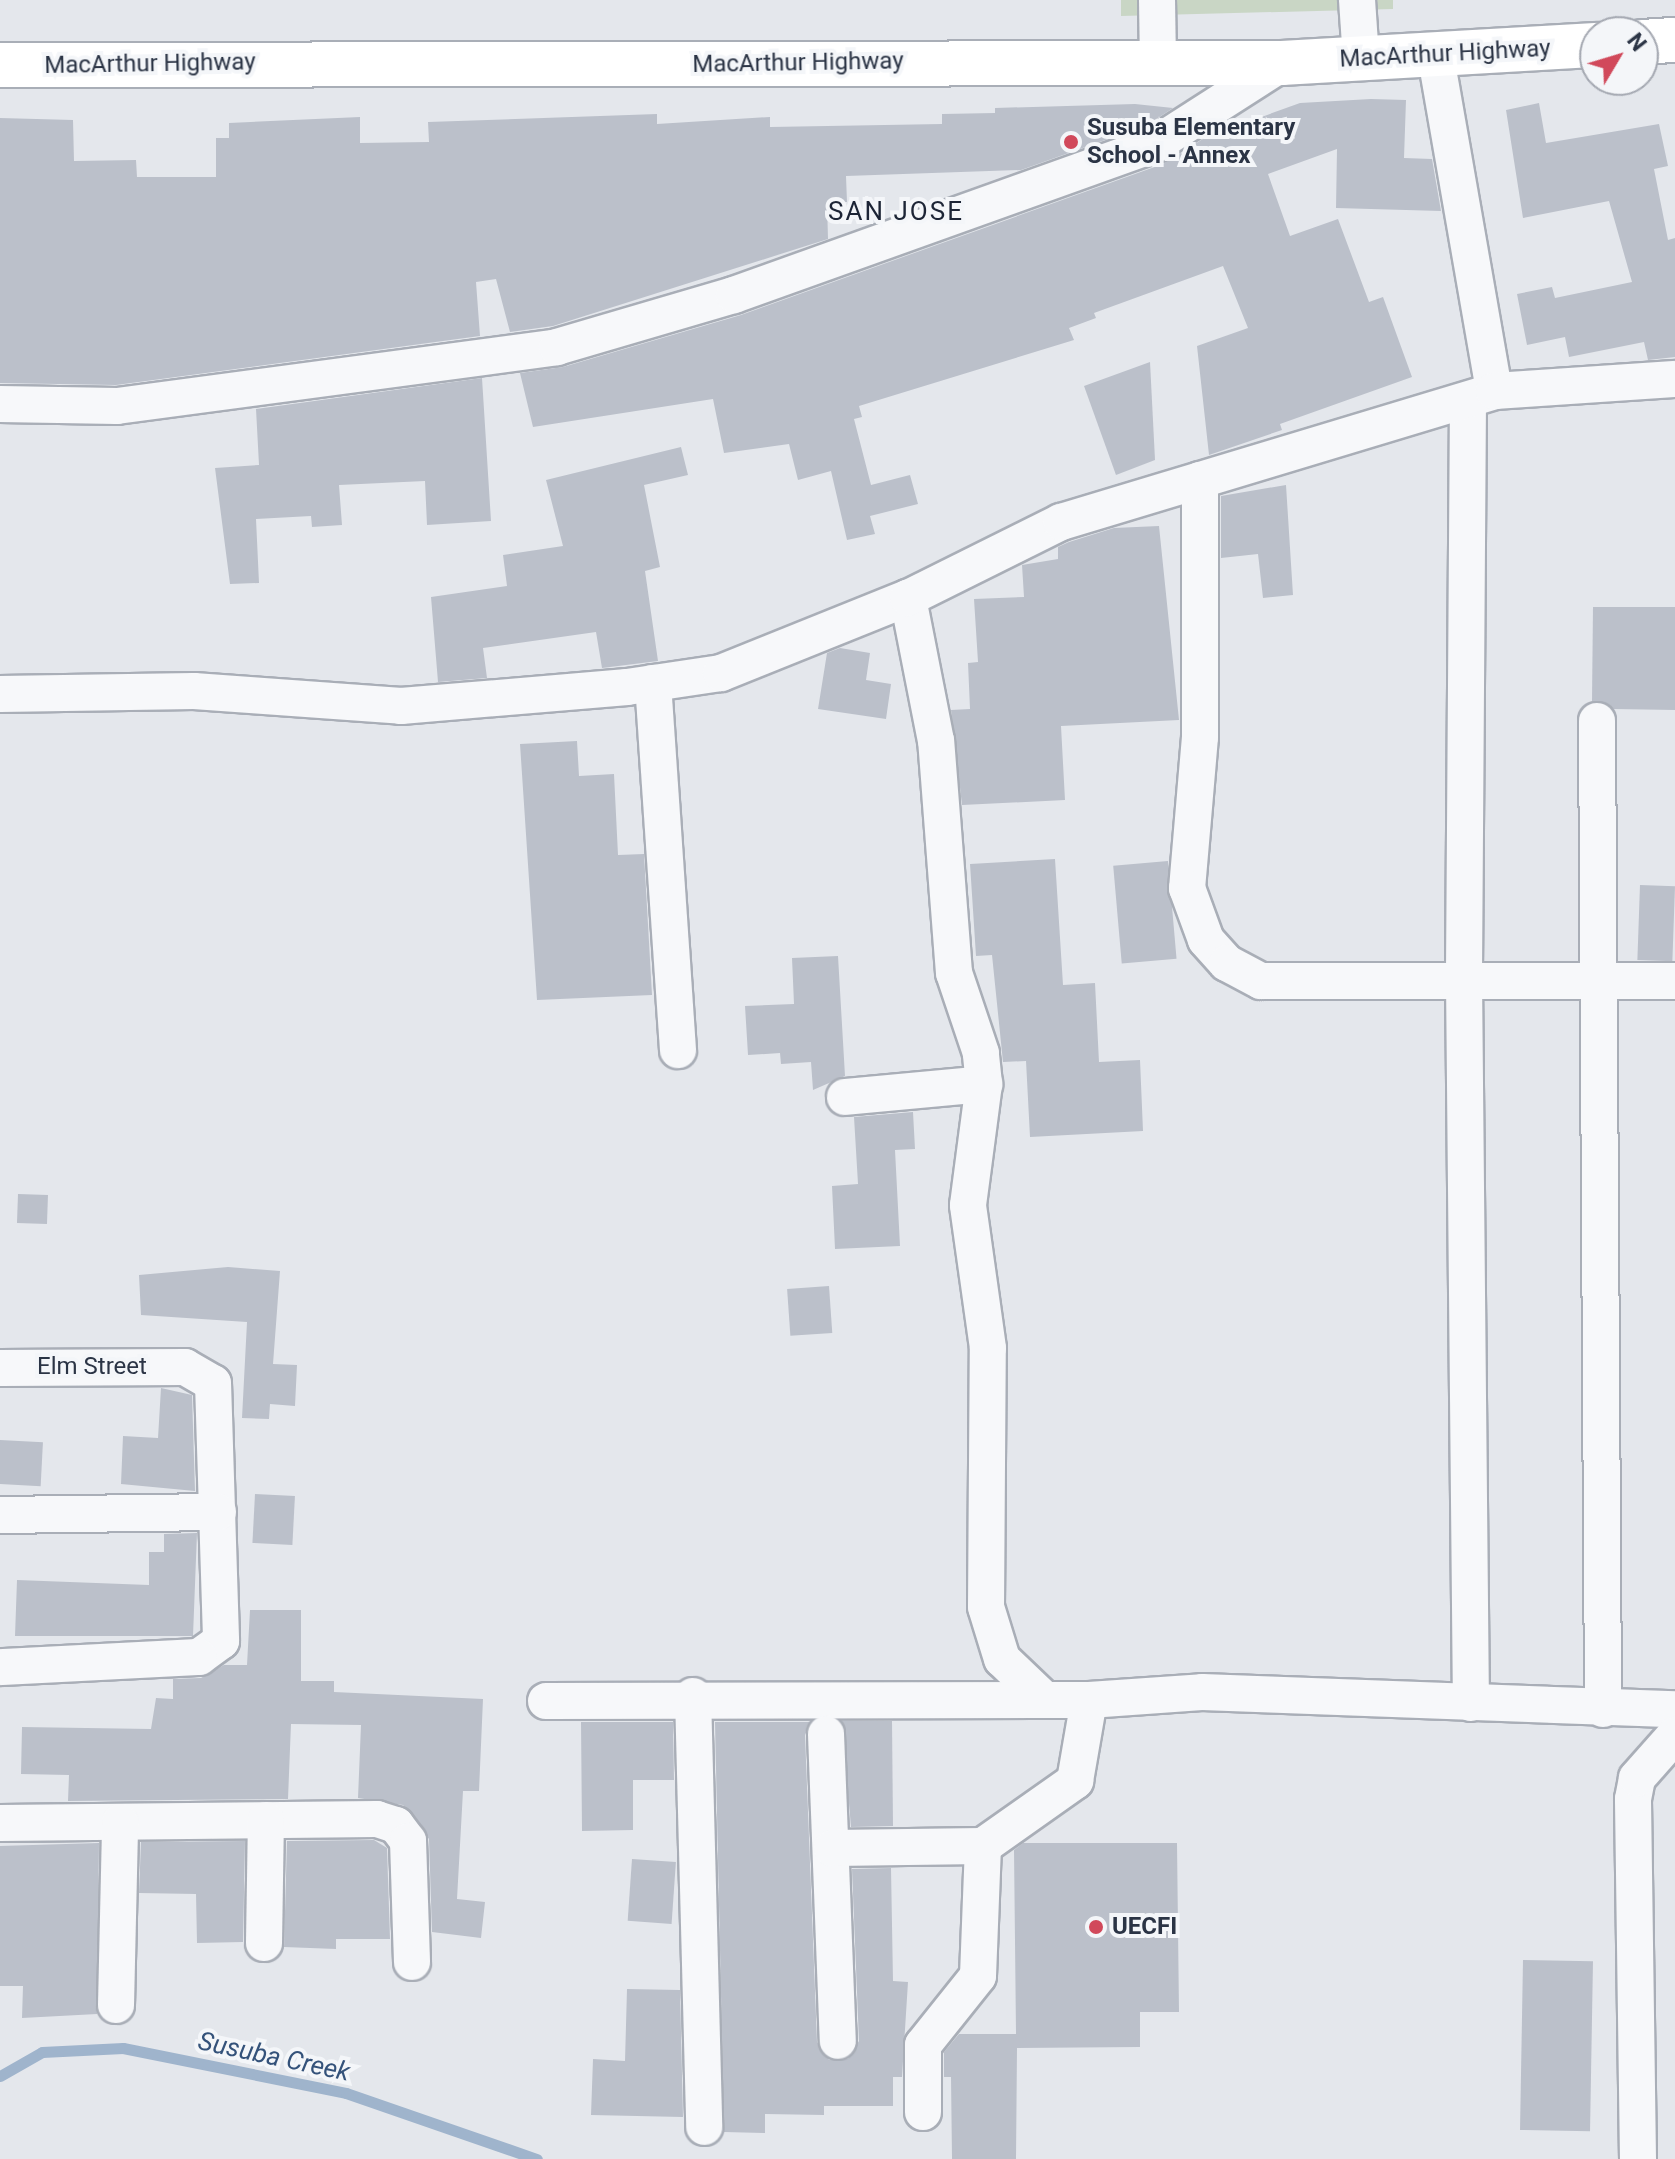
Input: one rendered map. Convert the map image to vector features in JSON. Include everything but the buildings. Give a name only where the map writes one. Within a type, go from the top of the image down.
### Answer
[{"type":"highway","name":"MacArthur Highway","points":[[0,65],[1282,63],[1579,46]]},
{"type":"street","points":[[1157,0],[1158,63]]},
{"type":"street","points":[[1357,0],[1361,58]]},
{"type":"street","points":[[1435,52],[1481,396],[1464,979],[1471,1703]]},
{"type":"street","points":[[0,404],[117,406],[223,395],[557,347],[734,295],[1156,144],[1282,63]]},
{"type":"street","points":[[0,694],[194,691],[401,706],[653,683],[721,673],[908,598],[1061,522],[1481,396],[1675,379]]},
{"type":"street","points":[[1200,480],[1200,737],[1187,888],[1206,940],[1244,976],[1261,981],[1675,981]]},
{"type":"street","points":[[908,598],[936,741],[954,973],[981,1053],[984,1084],[968,1205],[988,1348],[986,1607],[1002,1659],[1045,1700]]},
{"type":"street","points":[[653,683],[678,1050]]},
{"type":"street","points":[[1597,721],[1603,1709]]},
{"type":"street","points":[[845,1097],[984,1084]]},
{"type":"street","name":"Elm Street","points":[[0,1368],[185,1367],[213,1383],[217,1397],[218,1512]]},
{"type":"street","points":[[0,1515],[218,1512],[221,1641],[212,1652],[0,1667]]},
{"type":"street","points":[[546,1701],[693,1696],[1089,1700],[1202,1692],[1603,1709],[1675,1709]]},
{"type":"street","points":[[693,1696],[704,2127]]},
{"type":"street","points":[[832,1848],[983,1846],[1075,1781],[1089,1700]]},
{"type":"street","points":[[826,1734],[838,2041]]},
{"type":"street","points":[[1638,2159],[1633,1799],[1637,1778],[1675,1735]]},
{"type":"street","points":[[0,1823],[377,1819],[396,1825],[408,1841],[412,1962]]},
{"type":"street","points":[[264,1943],[266,1820]]},
{"type":"street","points":[[116,2005],[120,1822]]},
{"type":"street","points":[[923,2112],[923,2045],[978,1976],[983,1846]]},
{"type":"green space","points":[[1121,0],[1393,0],[1393,9],[1121,16]]},
{"type":"waterway","name":"Susuba Creek","points":[[0,2076],[42,2052],[123,2048],[346,2093],[537,2159]]},
{"type":"place","name":"Susuba Elementary School - Annex","points":[[1071,142]]},
{"type":"place","name":"UECFI","points":[[1096,1927]]},
{"type":"district","name":"SAN JOSE","points":[[896,212]]}]
